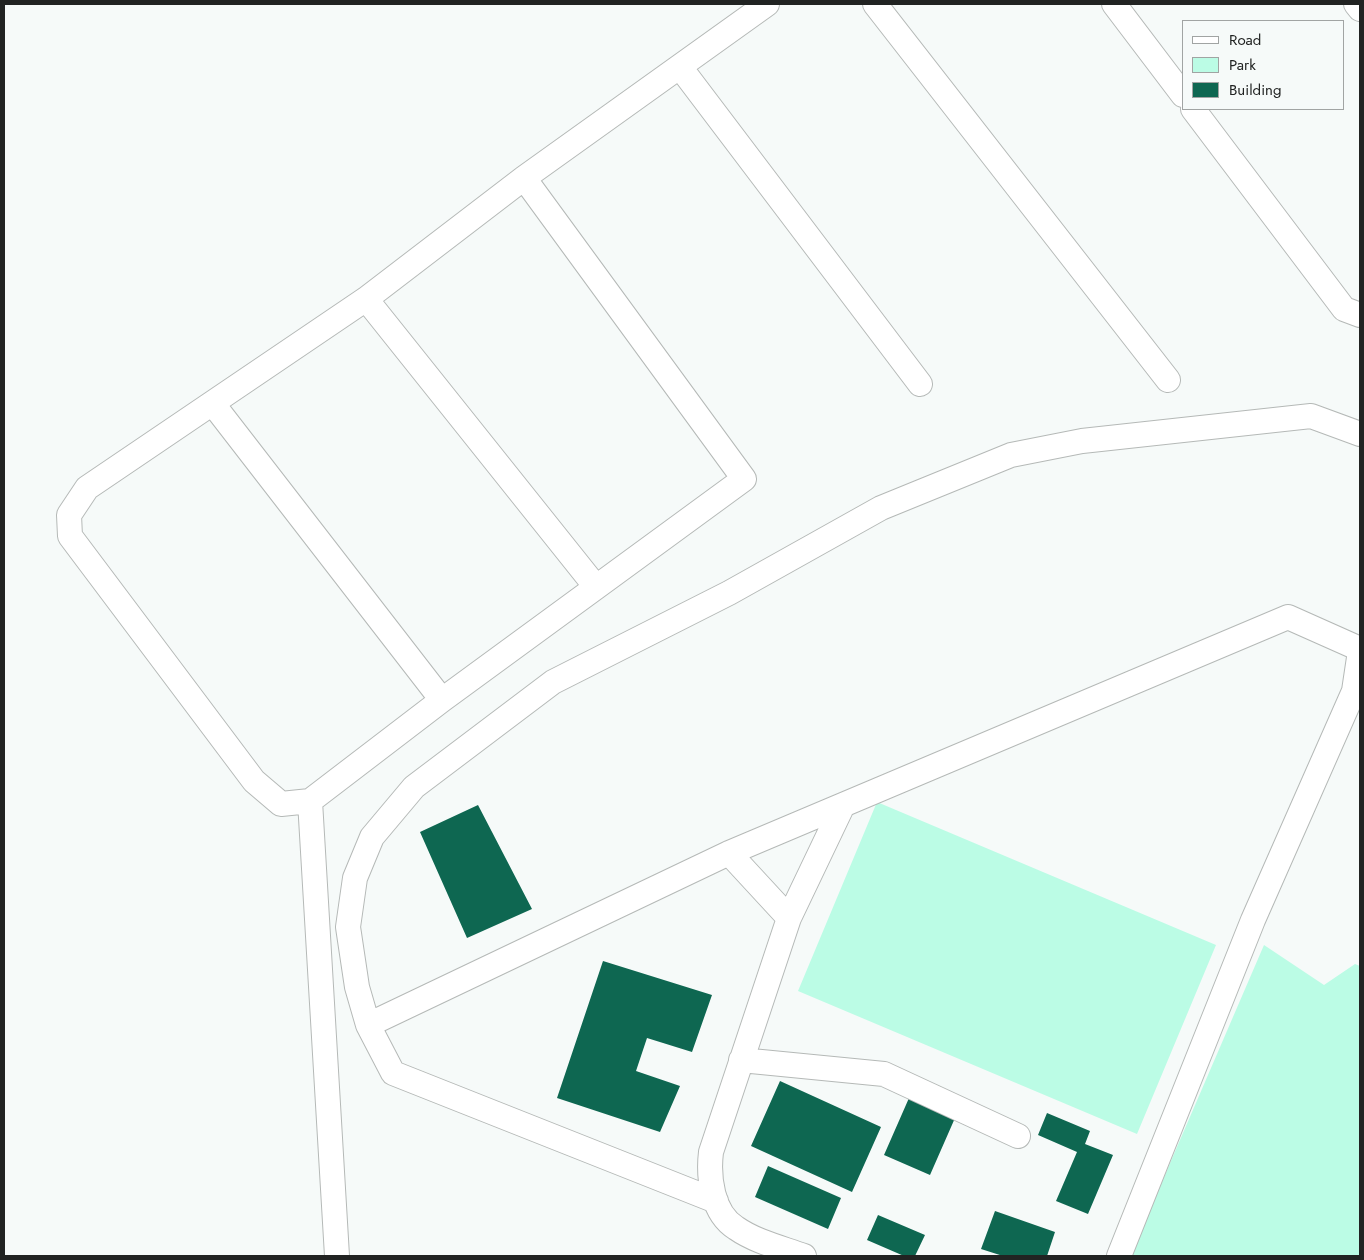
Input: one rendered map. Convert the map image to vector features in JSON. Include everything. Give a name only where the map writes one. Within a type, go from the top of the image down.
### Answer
[{"type":"street","points":[[524,178],[744,479],[442,700],[310,801],[281,804],[254,781],[70,536],[68,515],[87,488],[366,299],[524,178],[767,4]]},
{"type":"street","points":[[875,4],[1168,380]]},
{"type":"street","points":[[1114,4],[1182,94]]},
{"type":"street","points":[[1356,4],[1360,9]]},
{"type":"street","points":[[680,67],[920,384]]},
{"type":"street","points":[[1194,110],[1344,309],[1360,315]]},
{"type":"street","points":[[366,299],[596,587]]},
{"type":"street","points":[[213,404],[442,700]]},
{"type":"street","points":[[716,1201],[393,1072],[368,1025],[357,987],[348,927],[355,878],[372,836],[414,787],[554,682],[729,592],[881,508],[1011,456],[1082,441],[1311,416],[1360,434]]},
{"type":"street","points":[[368,1025],[729,853],[1288,617],[1360,650],[1354,691],[1253,920],[1119,1256]]},
{"type":"street","points":[[310,801],[337,1256]]},
{"type":"street","points":[[804,1256],[758,1239],[735,1228],[724,1215],[716,1201],[710,1177],[711,1152],[789,918],[843,805]]},
{"type":"street","points":[[729,853],[789,918]]},
{"type":"street","points":[[741,1060],[884,1074],[1018,1136]]},
{"type":"green space","points":[[877,802],[1216,945],[1137,1134],[798,991]]},
{"type":"green space","points":[[1264,945],[1324,985],[1355,964],[1360,966],[1360,1256],[1130,1256]]},
{"type":"building","points":[[478,805],[532,909],[467,938],[420,832]]},
{"type":"building","points":[[603,961],[712,995],[692,1052],[647,1038],[636,1071],[680,1086],[660,1132],[557,1098]]},
{"type":"building","points":[[780,1081],[881,1127],[852,1192],[751,1146]]},
{"type":"building","points":[[909,1098],[955,1118],[930,1175],[884,1155]]},
{"type":"building","points":[[1047,1113],[1090,1131],[1085,1144],[1113,1155],[1088,1214],[1056,1201],[1077,1152],[1038,1135]]},
{"type":"building","points":[[768,1166],[841,1198],[828,1229],[755,1197]]},
{"type":"building","points":[[995,1211],[1055,1232],[1047,1256],[1003,1256],[981,1249]]},
{"type":"building","points":[[878,1215],[925,1235],[915,1256],[904,1256],[867,1240]]}]
